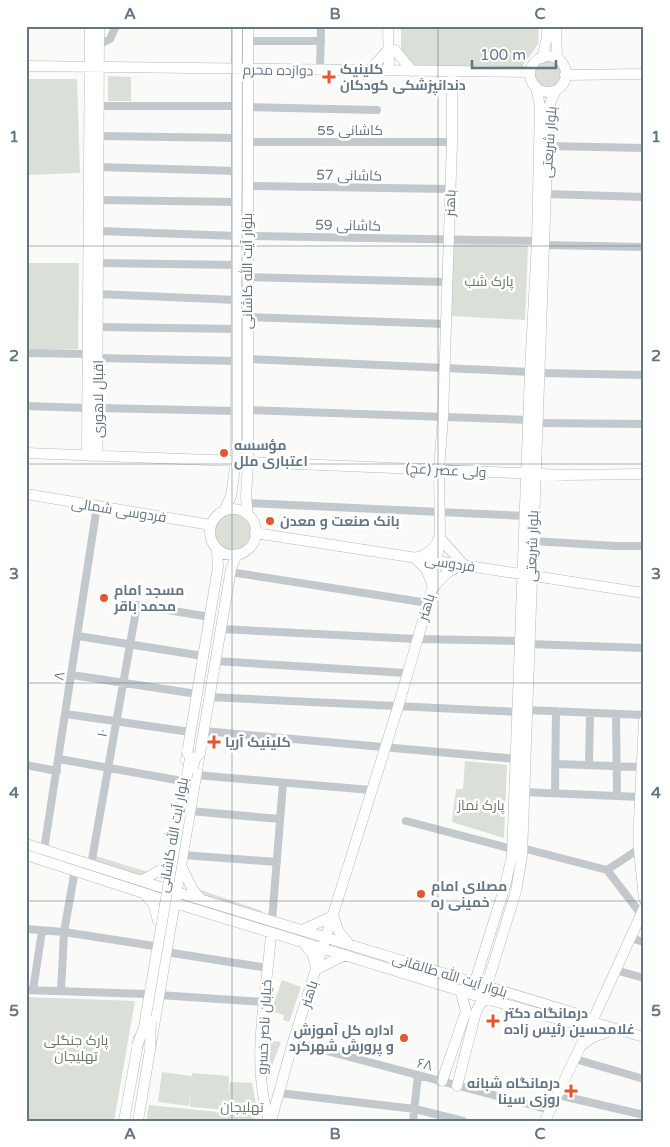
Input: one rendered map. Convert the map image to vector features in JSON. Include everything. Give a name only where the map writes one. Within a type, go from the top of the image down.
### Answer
[{"type":"main road","name":"بلوار آیت الله کاشانی","points":[[237,26],[243,69]]},
{"type":"main road","name":"بلوار آیت الله کاشانی","points":[[248,26],[248,41],[243,69],[242,107],[242,140],[247,186],[237,265],[238,329],[248,410],[246,500],[248,515]]},
{"type":"main road","points":[[388,26],[392,50],[412,71]]},
{"type":"main road","points":[[392,70],[395,26]]},
{"type":"main road","points":[[542,58],[547,26]]},
{"type":"main road","points":[[556,26],[557,59]]},
{"type":"main road","name":"اقبال لاهوری","points":[[93,408],[98,358],[99,263],[95,225],[99,200],[99,106],[94,67],[100,44],[95,27]]},
{"type":"main road","name":"اقبال لاهوری","points":[[90,456],[97,453],[88,354],[95,225],[95,27]]},
{"type":"main road","points":[[369,70],[392,50]]},
{"type":"main road","points":[[542,58],[557,59],[563,66],[565,75],[562,84],[555,91],[545,92],[536,87],[531,79],[530,72],[535,62],[542,58]]},
{"type":"main road","name":"دوازده محرم","points":[[26,66],[530,72]]},
{"type":"main road","name":"باهنر","points":[[270,1121],[432,590],[439,537],[439,470],[443,417],[452,142],[452,71]]},
{"type":"main road","points":[[565,75],[644,74]]},
{"type":"main road","name":"بلوار شریعتی","points":[[525,643],[522,594],[533,541],[531,474],[540,243],[540,106],[536,87]]},
{"type":"main road","name":"بلوار شریعتی","points":[[540,243],[546,194],[549,107],[555,91]]},
{"type":"main road","name":"بلوار آیت الله کاشانی","points":[[224,510],[231,496],[236,461],[237,411],[247,317],[247,277],[237,202],[237,171],[242,140]]},
{"type":"main road","points":[[26,453],[236,461]]},
{"type":"main road","name":"ولی عصر (عج)","points":[[248,462],[531,474],[644,474]]},
{"type":"main road","name":"بلوار شریعتی","points":[[471,994],[517,849],[523,792],[522,711],[527,575],[524,560],[525,516],[531,474]]},
{"type":"main road","name":"فردوسی شمالی","points":[[26,494],[211,524]]},
{"type":"main road","points":[[231,496],[234,502],[239,503],[246,500]]},
{"type":"main road","points":[[237,509],[248,515],[253,522],[256,533],[250,547],[237,554],[226,553],[217,548],[211,537],[211,524],[216,516],[224,510],[237,509]]},
{"type":"main road","name":"فردوسی","points":[[256,533],[644,593]]},
{"type":"main road","points":[[432,590],[428,572],[415,558],[431,551],[436,546],[439,537]]},
{"type":"main road","points":[[432,590],[446,574],[464,566],[439,537]]},
{"type":"main road","name":"بلوار آیت الله کاشانی","points":[[124,1121],[210,617],[218,567],[217,548]]},
{"type":"main road","name":"بلوار آیت الله کاشانی","points":[[138,1121],[215,661],[231,570],[237,554]]},
{"type":"main road","points":[[522,594],[508,572],[524,560]]},
{"type":"main road","points":[[218,567],[224,562],[228,564],[231,570]]},
{"type":"main road","name":"بلوار شریعتی","points":[[442,1081],[471,1012],[485,998],[516,891],[520,872],[517,849],[516,759],[522,711]]},
{"type":"main road","points":[[644,721],[639,849],[644,899]]},
{"type":"main road","points":[[137,1046],[144,1027],[190,758],[187,751]]},
{"type":"main road","points":[[150,1047],[150,1028],[164,941],[195,759],[200,753]]},
{"type":"main road","name":"بلوار آیت الله طالقانی","points":[[26,844],[91,865],[128,882],[142,892],[174,903],[485,998],[570,1016],[584,1016],[592,1022],[644,1037]]},
{"type":"main road","name":"بلوار آیت الله طالقانی","points":[[26,854],[76,870],[128,882],[141,881],[487,986],[570,1016]]},
{"type":"main road","points":[[141,881],[162,869],[168,862]]},
{"type":"main road","points":[[181,866],[193,890],[202,900]]},
{"type":"main road","points":[[142,892],[154,905],[158,920]]},
{"type":"main road","points":[[171,923],[182,913],[194,909]]},
{"type":"main road","points":[[545,1121],[642,911]]},
{"type":"main road","points":[[302,930],[333,916],[339,932],[350,944]]},
{"type":"main road","name":"خیابان ناصر خسرو","points":[[270,1121],[264,1106],[260,1068],[264,1002],[272,933]]},
{"type":"main road","points":[[303,942],[312,954],[317,968],[345,955]]},
{"type":"main road","points":[[460,990],[471,1012]]},
{"type":"main road","points":[[581,1045],[582,1040],[579,1030],[570,1016],[600,1005]]},
{"type":"main road","name":"بلوار شریعتی","points":[[457,1086],[471,1012]]},
{"type":"main road","points":[[581,1045],[593,1037],[616,1029]]},
{"type":"main road","points":[[448,1066],[447,1070],[453,1075],[458,1074],[461,1070]]},
{"type":"street","points":[[100,44],[110,39],[116,26]]},
{"type":"street","points":[[320,70],[321,26]]},
{"type":"street","points":[[248,41],[320,41]]},
{"type":"street","points":[[99,106],[377,110]]},
{"type":"street","name":"کاشانی 55","points":[[99,136],[242,140],[452,142]]},
{"type":"street","points":[[548,146],[644,148]]},
{"type":"street","points":[[99,167],[237,171]]},
{"type":"street","name":"کاشانی 57","points":[[247,186],[450,189]]},
{"type":"street","points":[[546,194],[644,197]]},
{"type":"street","points":[[99,200],[237,202]]},
{"type":"street","name":"کاشانی 59","points":[[95,225],[242,236],[448,239],[644,247]]},
{"type":"street","points":[[99,263],[237,265]]},
{"type":"street","points":[[247,277],[447,282]]},
{"type":"street","points":[[98,294],[237,300]]},
{"type":"street","points":[[247,317],[446,324]]},
{"type":"street","points":[[98,327],[238,329]]},
{"type":"street","points":[[26,353],[88,354]]},
{"type":"street","points":[[98,358],[243,360],[444,367],[534,373],[644,375]]},
{"type":"street","points":[[26,406],[237,411]]},
{"type":"street","points":[[248,410],[533,422],[644,424]]},
{"type":"street","points":[[246,500],[525,516]]},
{"type":"street","name":"۸","points":[[44,850],[97,506]]},
{"type":"street","points":[[533,541],[644,546]]},
{"type":"street","points":[[231,570],[428,603]]},
{"type":"street","name":"۱۰","points":[[91,865],[136,605],[210,617]]},
{"type":"street","points":[[221,629],[644,648]]},
{"type":"street","points":[[78,636],[203,656]]},
{"type":"street","points":[[215,661],[406,673]]},
{"type":"street","points":[[72,675],[197,694]]},
{"type":"street","points":[[209,697],[644,715]]},
{"type":"street","points":[[554,793],[556,711]]},
{"type":"street","points":[[589,765],[590,713]]},
{"type":"street","points":[[66,714],[190,732]]},
{"type":"street","points":[[616,714],[617,796]]},
{"type":"street","points":[[204,731],[516,759]]},
{"type":"street","points":[[59,758],[182,781]]},
{"type":"street","points":[[556,764],[641,767]]},
{"type":"street","points":[[26,765],[57,771]]},
{"type":"street","points":[[196,775],[371,790]]},
{"type":"street","points":[[272,921],[283,783]]},
{"type":"street","points":[[523,792],[640,797]]},
{"type":"street","points":[[190,811],[280,820]]},
{"type":"street","points":[[406,821],[607,870],[642,911]]},
{"type":"street","points":[[607,870],[639,849]]},
{"type":"street","points":[[183,855],[277,862]]},
{"type":"street","points":[[61,991],[64,932],[76,870]]},
{"type":"street","points":[[26,928],[154,946]]},
{"type":"street","points":[[42,931],[30,990],[146,994]]},
{"type":"street","points":[[630,938],[644,942]]},
{"type":"street","points":[[166,952],[268,968]]},
{"type":"street","points":[[615,970],[644,978]]},
{"type":"street","points":[[159,994],[264,1002]]},
{"type":"street","name":"۶۸","points":[[294,1042],[550,1110]]},
{"type":"street","points":[[575,1059],[644,1079]]},
{"type":"street","points":[[413,1121],[418,1075]]},
{"type":"street","points":[[279,1093],[414,1108],[464,1121]]},
{"type":"street","points":[[558,1095],[644,1115]]},
{"type":"green space","points":[[401,26],[539,26],[538,44],[522,67],[415,66],[401,50]]},
{"type":"green space","points":[[548,61],[557,65],[561,74],[557,83],[548,87],[539,83],[535,74],[539,65]]},
{"type":"green space","points":[[108,76],[131,77],[131,101],[108,101]]},
{"type":"green space","points":[[26,79],[77,79],[80,173],[26,175]]},
{"type":"green space","name":"پارک شب","points":[[454,242],[528,246],[525,320],[450,316]]},
{"type":"green space","points":[[26,263],[79,263],[78,349],[26,350]]},
{"type":"green space","points":[[233,512],[247,518],[253,532],[247,546],[233,552],[219,546],[213,532],[219,518]]},
{"type":"green space","name":"پارک نماز","points":[[465,761],[507,765],[504,838],[452,822],[456,789],[463,789]]},
{"type":"green space","points":[[96,856],[151,873],[142,878],[95,863]]},
{"type":"green space","points":[[201,890],[262,911],[262,916],[200,896]]},
{"type":"green space","points":[[282,980],[301,987],[289,1022],[283,1020],[284,1015],[271,1011]]},
{"type":"green space","name":"پارک جنگلی تهلیجان","points":[[26,997],[135,1001],[114,1121],[26,1121]]},
{"type":"green space","points":[[265,1040],[281,1042],[265,1084]]},
{"type":"green space","name":"تهلیجان","points":[[162,1072],[192,1076],[192,1073],[229,1076],[228,1096],[230,1082],[252,1083],[258,1115],[251,1121],[146,1121],[149,1105],[228,1113],[227,1110],[190,1107],[191,1093],[189,1106],[158,1102]]},
{"type":"place","name":"کلینیک دندانپزشکی کودکان","points":[[329,77]]},
{"type":"place","name":"مؤسسه اعتباری ملل","points":[[224,453]]},
{"type":"place","name":"بانک صنعت و معدن","points":[[270,521]]},
{"type":"place","name":"مسجد امام محمد باقر","points":[[104,598]]},
{"type":"place","name":"کلینیک آریا","points":[[214,742]]},
{"type":"place","name":"مصلای امام خمینی ره","points":[[421,894]]},
{"type":"place","name":"درمانگاه دکتر غلامحسین رئیس زاده","points":[[493,1021]]},
{"type":"place","name":"اداره کل آموزش و پرورش شهرکرد","points":[[404,1038]]},
{"type":"place","name":"درمانگاه شبانه روزی سینا","points":[[571,1091]]}]
